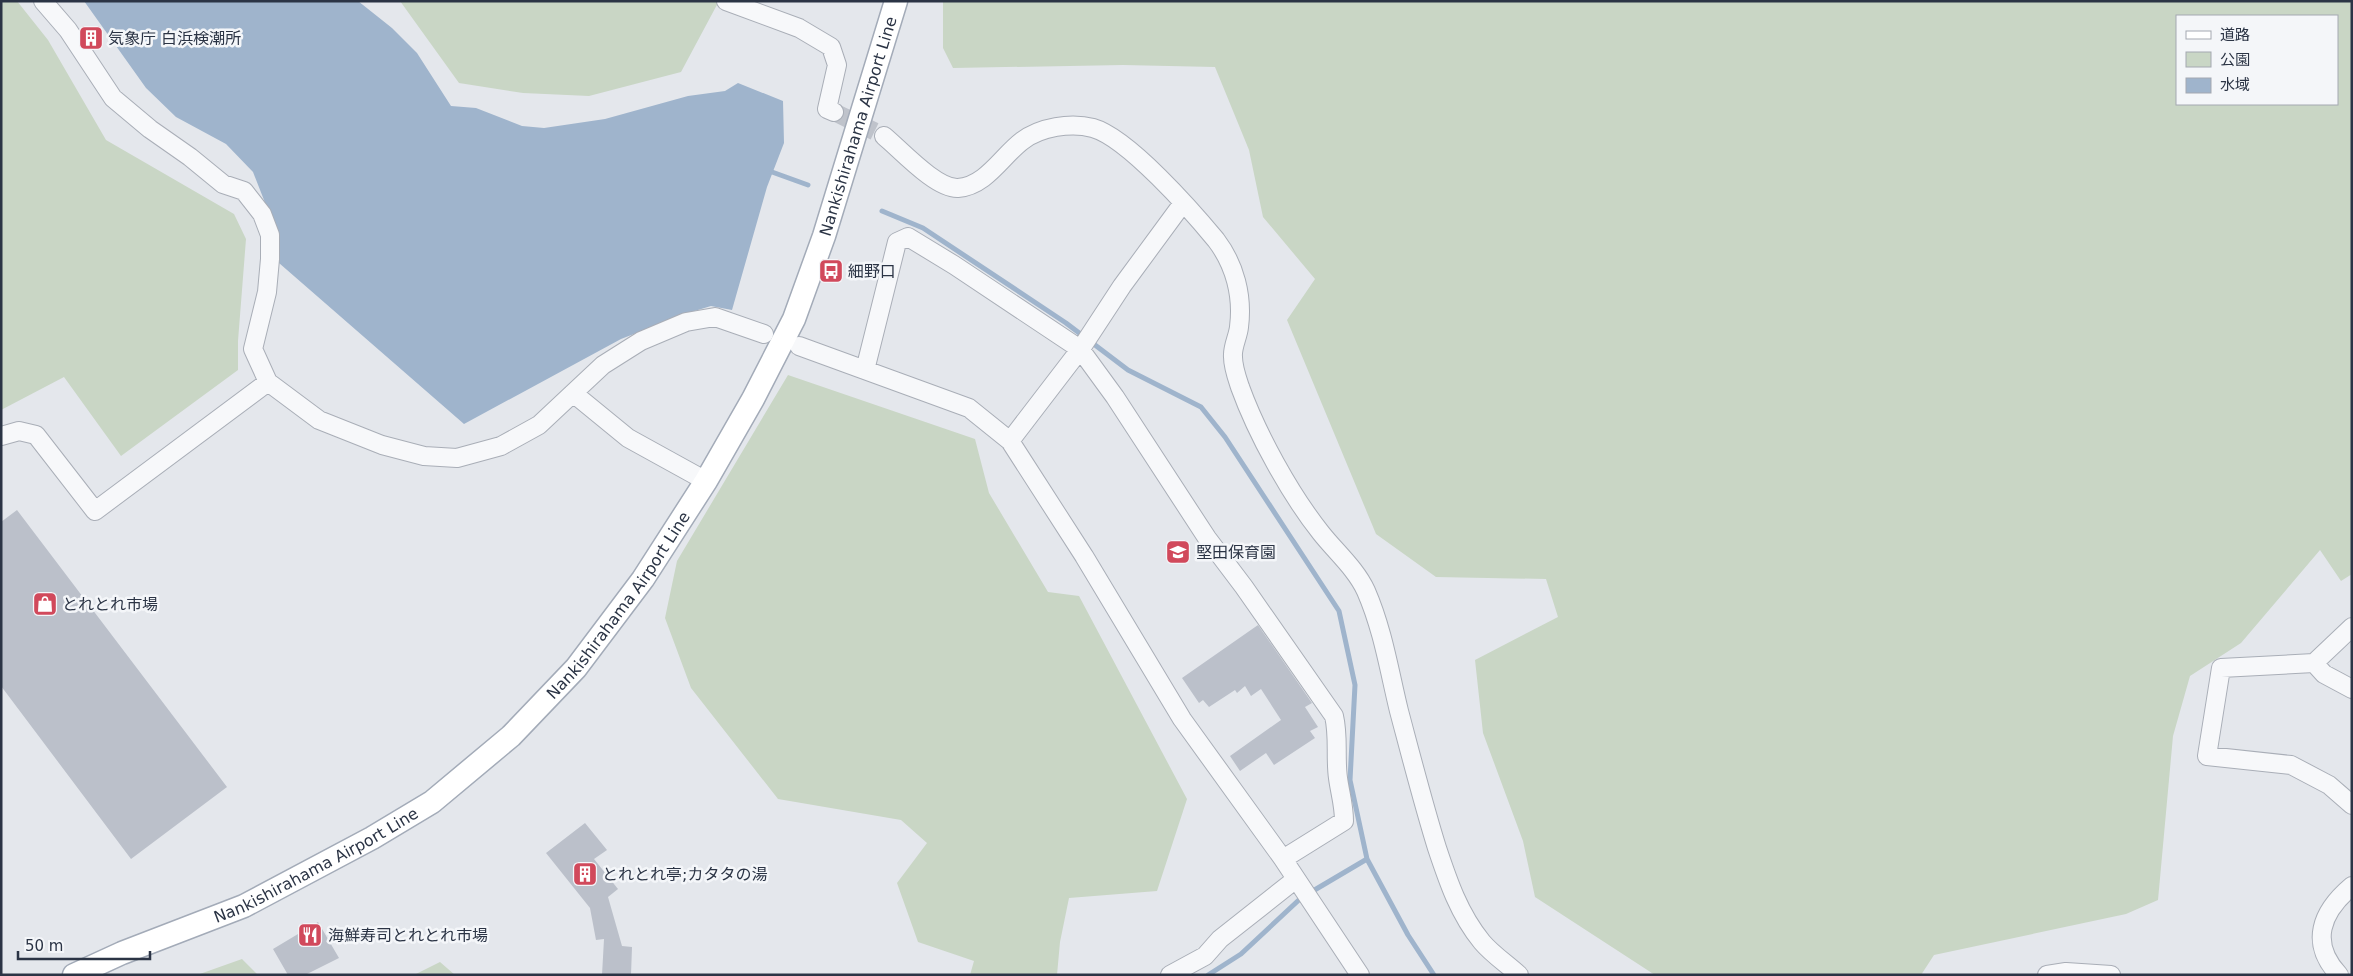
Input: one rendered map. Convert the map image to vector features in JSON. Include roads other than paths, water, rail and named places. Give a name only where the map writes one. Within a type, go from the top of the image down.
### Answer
[{"type":"main road","name":"Nankishirahama Airport Line","points":[[74,975],[122,953],[244,906],[372,838],[432,802],[512,736],[576,668],[644,579],[706,481],[753,399],[794,319],[824,236],[896,1]]},
{"type":"street","points":[[43,1],[68,30],[113,98],[150,129],[190,157],[223,184],[244,191],[262,214],[270,235],[270,259],[267,292],[253,349],[268,382],[319,420],[382,445],[424,456],[457,458],[501,446],[539,426],[603,365],[641,341],[686,322],[715,316],[764,334]]},
{"type":"street","points":[[726,1],[799,28],[831,47],[837,65],[827,109],[834,112]]},
{"type":"street","points":[[884,136],[942,185],[958,188],[973,184],[985,176],[1023,140],[1039,131],[1065,127],[1094,128],[1127,150],[1159,176],[1217,242],[1232,264],[1239,291],[1239,327],[1232,356],[1236,377],[1253,420],[1279,468],[1320,532],[1338,552],[1365,588],[1381,630],[1399,710],[1432,832],[1452,895],[1482,943],[1519,975]]},
{"type":"street","points":[[1010,441],[1093,332],[1122,286],[1183,203]]},
{"type":"street","points":[[865,370],[897,242],[908,237],[1081,348],[1207,538],[1244,586],[1334,716],[1338,732],[1337,777],[1344,808],[1344,820],[1283,859]]},
{"type":"street","points":[[799,346],[969,408],[1010,441],[1084,556],[1182,719],[1283,859],[1360,975]]},
{"type":"street","points":[[1,436],[19,431],[36,435],[95,511],[268,382]]},
{"type":"street","points":[[573,393],[628,438],[706,481]]},
{"type":"street","points":[[2352,627],[2314,663],[2221,668],[2207,756],[2291,765],[2329,784],[2352,805]]},
{"type":"street","points":[[2314,663],[2324,674],[2352,690]]},
{"type":"street","points":[[1170,975],[1205,956],[1220,939],[1298,882]]},
{"type":"street","points":[[2339,975],[2328,963],[2320,936],[2328,910],[2352,886]]},
{"type":"street","points":[[2047,975],[2066,972],[2111,975]]},
{"type":"water","points":[[84,1],[358,1],[392,28],[417,53],[451,106],[476,108],[522,126],[544,128],[605,119],[688,96],[725,91],[738,83],[783,101],[784,143],[767,187],[732,310],[711,306],[621,339],[464,424],[279,263],[280,241],[253,172],[226,144],[176,117],[146,88]]},
{"type":"waterway","points":[[772,172],[808,185]]},
{"type":"waterway","points":[[882,211],[923,228],[1066,323],[1128,370],[1201,407],[1225,437],[1339,611],[1355,685],[1350,780],[1367,859],[1301,898],[1241,954],[1208,975]]},
{"type":"waterway","points":[[1367,859],[1408,935],[1434,975]]},
{"type":"tunnel","points":[[834,112],[884,136]]},
{"type":"place","name":"気象庁 白浜検潮所","points":[[91,38]]},
{"type":"place","name":"細野口","points":[[831,271]]},
{"type":"place","name":"堅田保育園","points":[[1178,552]]},
{"type":"place","name":"とれとれ市場","points":[[45,604]]},
{"type":"place","name":"とれとれ亭;カタタの湯","points":[[585,874]]},
{"type":"place","name":"海鮮寿司とれとれ市場","points":[[310,935]]}]
